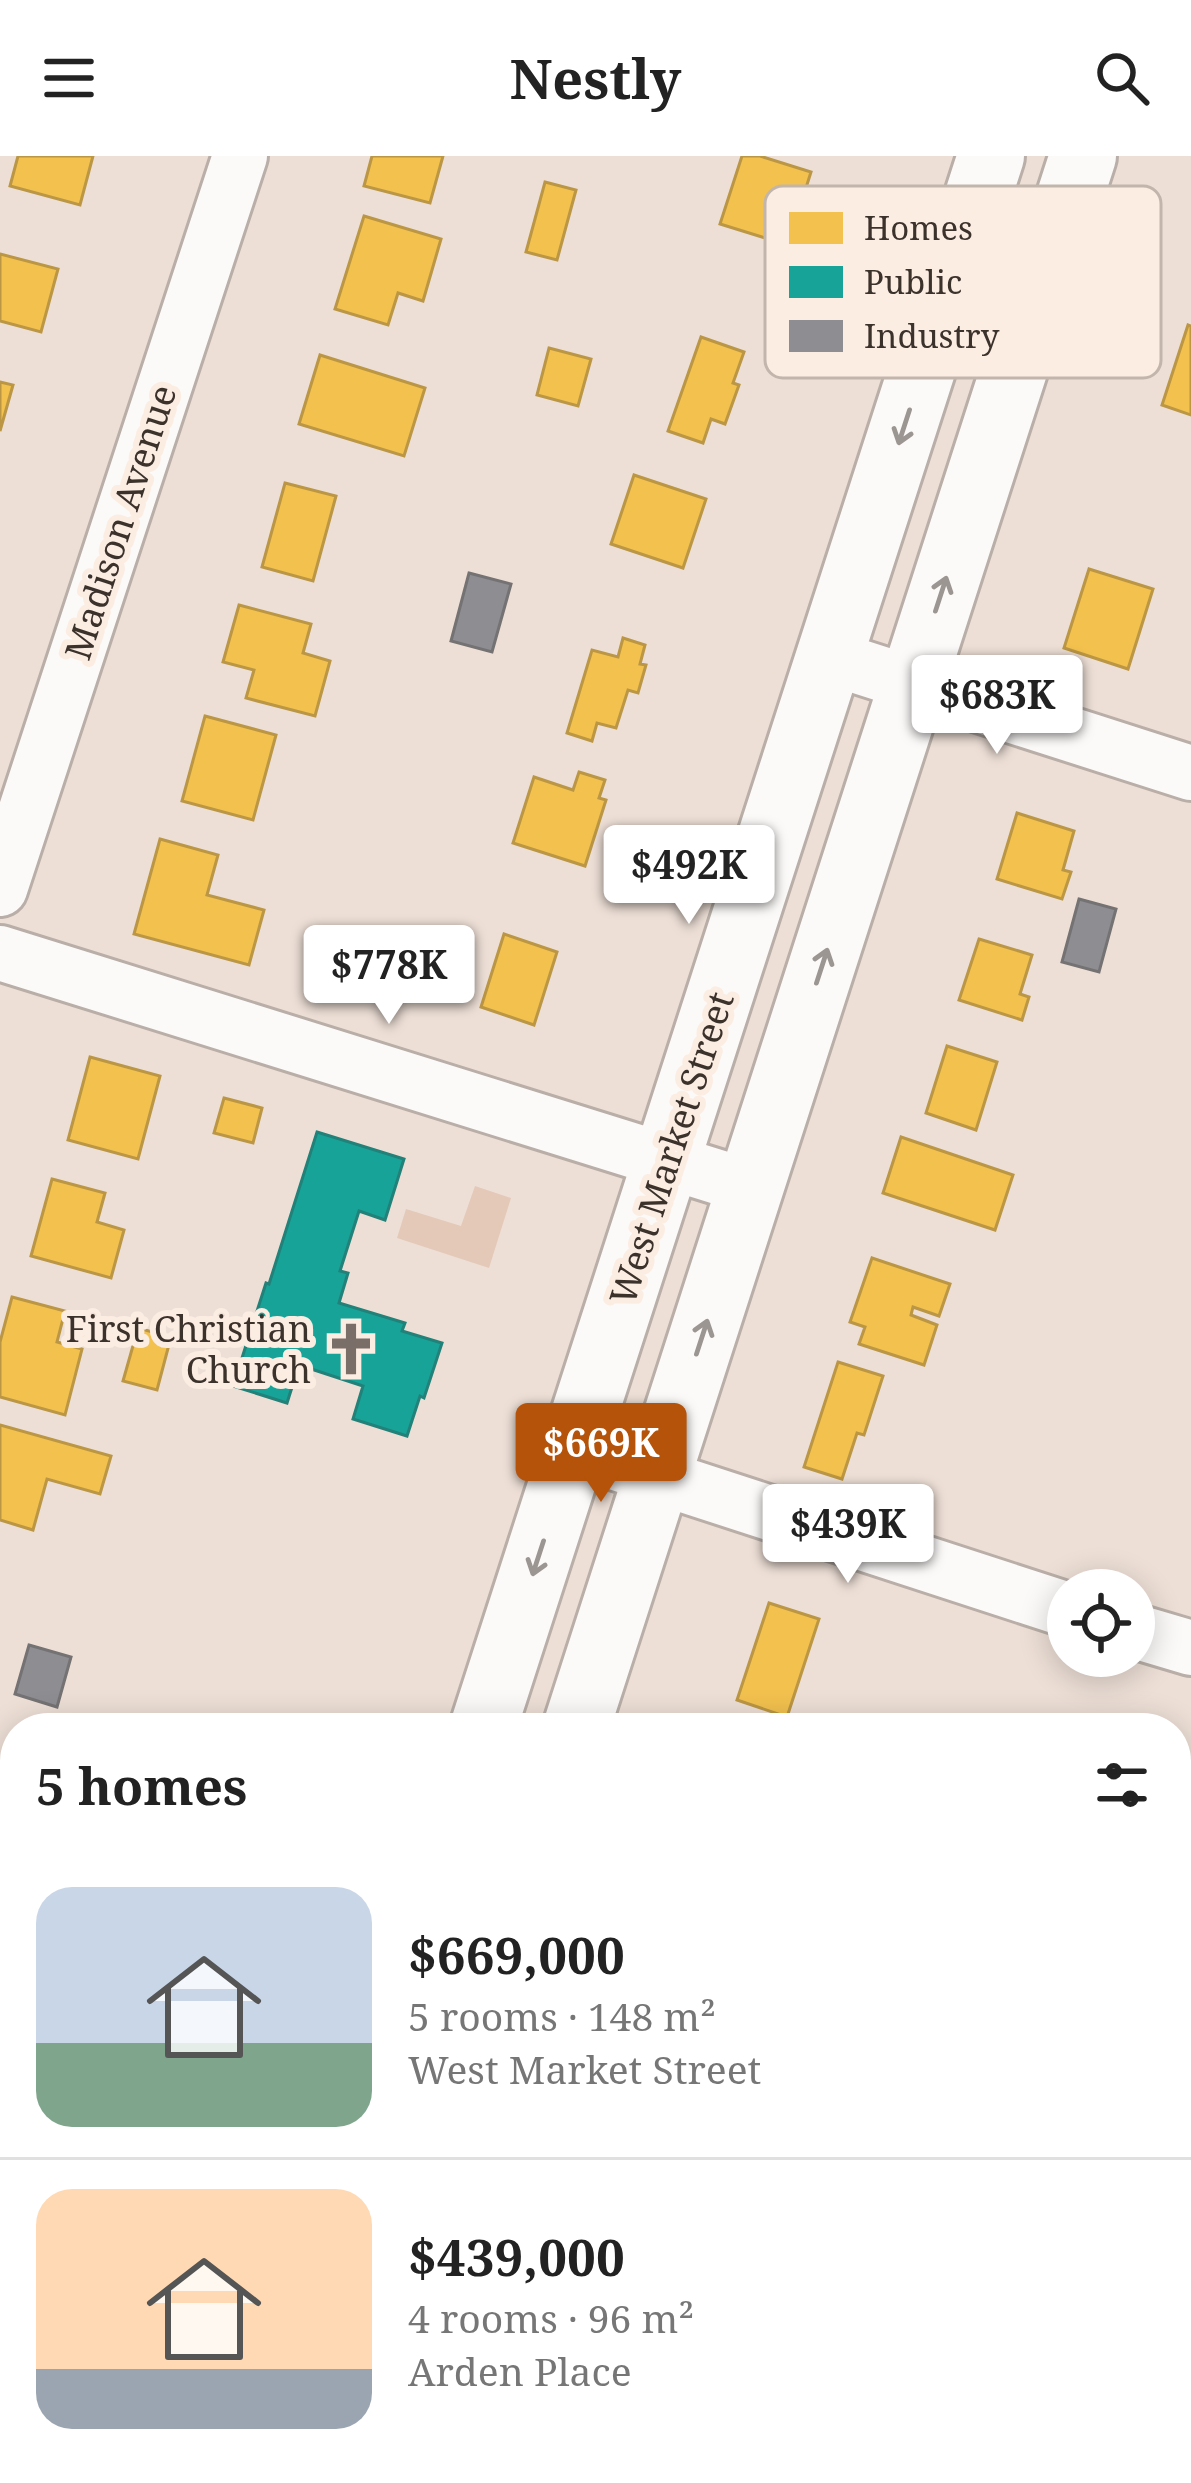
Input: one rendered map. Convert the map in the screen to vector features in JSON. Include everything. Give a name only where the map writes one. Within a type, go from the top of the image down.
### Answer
[{"type":"main road","name":"West Market Street","points":[[981,186],[991,156]]},
{"type":"main road","points":[[1073,186],[1083,156]]},
{"type":"main road","name":"West Market Street","points":[[488,1713],[920,378]]},
{"type":"main road","points":[[581,1713],[1011,378]]},
{"type":"street","name":"Madison Avenue","points":[[0,889],[240,156]]},
{"type":"street","points":[[830,657],[1191,773]]},
{"type":"street","points":[[0,953],[750,1187]]},
{"type":"street","points":[[573,1449],[1047,1603]]},
{"type":"street","points":[[1155,1637],[1191,1648]]},
{"type":"shaded area","points":[[475,1186],[511,1198],[489,1268],[397,1238],[406,1209],[461,1226]]},
{"type":"building: Homes","points":[[18,156],[93,156],[80,205],[10,186]]},
{"type":"building: Homes","points":[[372,156],[443,156],[430,203],[364,186]]},
{"type":"building: Homes","points":[[742,156],[760,156],[811,172],[807,186],[765,186],[765,238],[720,224]]},
{"type":"building: Homes","points":[[545,182],[576,190],[557,260],[526,252]]},
{"type":"building: Homes","points":[[364,216],[441,239],[423,301],[398,293],[388,325],[335,309]]},
{"type":"building: Homes","points":[[0,254],[58,269],[41,332],[0,321]]},
{"type":"building: Homes","points":[[1191,326],[1191,415],[1162,405]]},
{"type":"building: Homes","points":[[701,337],[744,352],[725,424],[711,419],[703,443],[668,431]]},
{"type":"building: Homes","points":[[549,348],[591,359],[578,406],[537,395]]},
{"type":"building: Homes","points":[[320,355],[425,388],[404,456],[299,424]]},
{"type":"building: Homes","points":[[0,382],[13,385],[0,431]]},
{"type":"building: Homes","points":[[634,475],[706,499],[683,568],[611,544]]},
{"type":"building: Homes","points":[[285,483],[336,496],[313,581],[262,567]]},
{"type":"building: Homes","points":[[1089,569],[1153,589],[1128,669],[1064,648]]},
{"type":"building: Homes","points":[[239,605],[311,624],[303,653],[330,661],[315,716],[246,698],[254,670],[223,662]]},
{"type":"building: Homes","points":[[623,638],[645,645],[640,664],[646,665],[638,693],[628,690],[616,728],[597,723],[592,741],[567,733],[592,650],[618,657]]},
{"type":"building: Homes","points":[[205,716],[276,735],[253,820],[182,801]]},
{"type":"building: Homes","points":[[579,772],[605,780],[599,798],[606,800],[585,866],[513,843],[534,777],[573,790]]},
{"type":"building: Homes","points":[[1017,813],[1074,831],[1063,870],[1071,872],[1062,899],[997,879]]},
{"type":"building: Homes","points":[[160,839],[218,855],[207,895],[264,910],[249,965],[134,934]]},
{"type":"building: Homes","points":[[504,934],[557,952],[534,1025],[481,1007]]},
{"type":"building: Homes","points":[[979,939],[1032,955],[1020,994],[1029,997],[1022,1020],[959,1000]]},
{"type":"building: Homes","points":[[947,1046],[997,1062],[976,1130],[926,1113]]},
{"type":"building: Homes","points":[[90,1057],[160,1076],[138,1159],[68,1140]]},
{"type":"building: Homes","points":[[224,1098],[262,1108],[253,1143],[214,1133]]},
{"type":"building: Homes","points":[[901,1137],[1013,1175],[995,1230],[883,1193]]},
{"type":"building: Homes","points":[[52,1179],[105,1193],[97,1222],[124,1230],[111,1278],[31,1256]]},
{"type":"building: Homes","points":[[872,1258],[950,1284],[939,1316],[913,1307],[911,1315],[937,1325],[924,1365],[859,1344],[865,1327],[850,1322]]},
{"type":"building: Homes","points":[[12,1297],[65,1311],[57,1342],[82,1349],[65,1415],[0,1397],[0,1342]]},
{"type":"building: Homes","points":[[138,1328],[171,1337],[157,1390],[123,1381]]},
{"type":"building: Homes","points":[[838,1362],[883,1376],[864,1435],[857,1433],[842,1479],[804,1467]]},
{"type":"building: Homes","points":[[0,1425],[111,1456],[100,1494],[47,1479],[33,1530],[0,1520]]},
{"type":"building: Homes","points":[[769,1603],[819,1619],[788,1713],[737,1700]]},
{"type":"building: Public","points":[[317,1132],[404,1159],[385,1220],[359,1211],[340,1271],[348,1273],[339,1303],[405,1323],[402,1331],[442,1343],[407,1436],[353,1419],[363,1386],[299,1365],[287,1403],[233,1386]]},
{"type":"building: Industry","points":[[469,573],[511,584],[492,652],[451,641]]},
{"type":"building: Industry","points":[[1079,899],[1116,909],[1099,972],[1062,962]]},
{"type":"building: Industry","points":[[29,1645],[71,1657],[57,1707],[15,1694]]},
{"type":"place","name":"First Christian Church","points":[[351,1349]]}]
